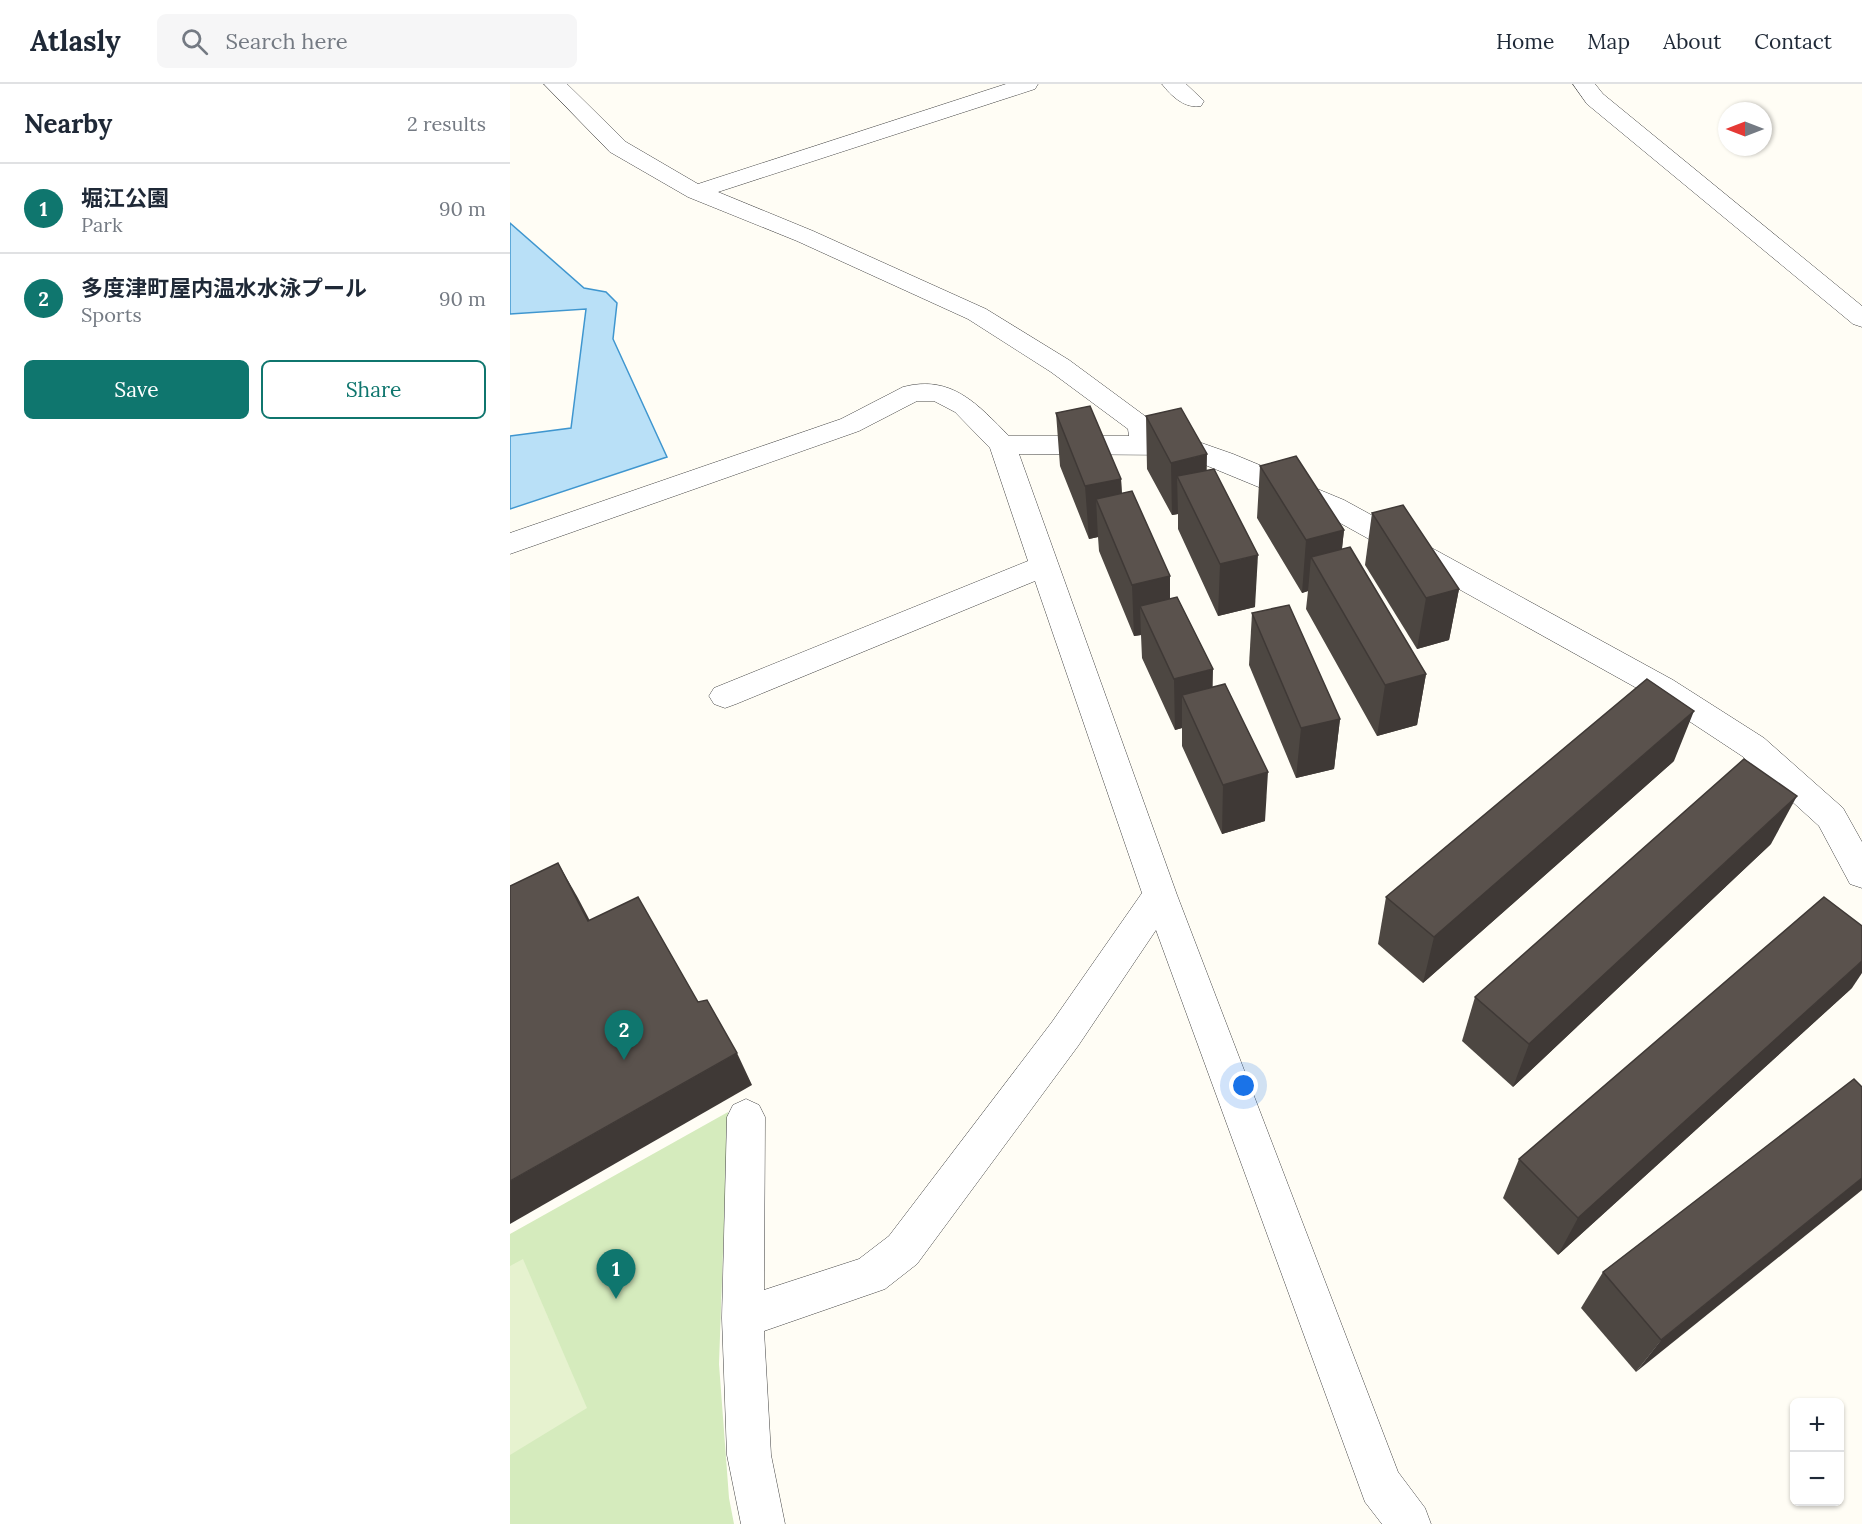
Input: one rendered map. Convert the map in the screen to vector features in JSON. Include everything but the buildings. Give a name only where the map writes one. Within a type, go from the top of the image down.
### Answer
[{"type":"street","points":[[555,84],[618,147],[696,192],[805,236],[977,314],[1060,366],[1140,425],[1145,446]]},
{"type":"street","points":[[696,192],[1027,84]]},
{"type":"street","points":[[1173,84],[1193,101]]},
{"type":"street","points":[[1584,84],[1595,99],[1862,319]]},
{"type":"street","points":[[510,544],[850,425],[912,393],[938,393],[964,406],[1002,445],[1160,895],[1382,1486],[1409,1524]]},
{"type":"street","points":[[1002,445],[1183,446],[1223,459],[1334,507],[1662,688],[1753,747],[1831,817],[1862,874]]},
{"type":"street","points":[[725,696],[1044,566]]},
{"type":"street","points":[[743,1318],[871,1275],[903,1250],[1065,1034],[1160,895]]},
{"type":"street","points":[[746,1117],[743,1318],[749,1455],[763,1524]]},
{"type":"green space","points":[[728,1112],[719,1364],[729,1498],[734,1524],[510,1524],[510,1234]]},
{"type":"green space","points":[[523,1259],[587,1408],[510,1455],[510,1266]]},
{"type":"water","points":[[510,223],[584,288],[606,292],[617,303],[613,339],[667,457],[510,509],[510,436],[571,428],[586,309],[510,314]]},
{"type":"place","name":"多度津町屋内温水水泳プール","points":[[624,1060]]},
{"type":"place","name":"堀江公園","points":[[616,1299]]}]
